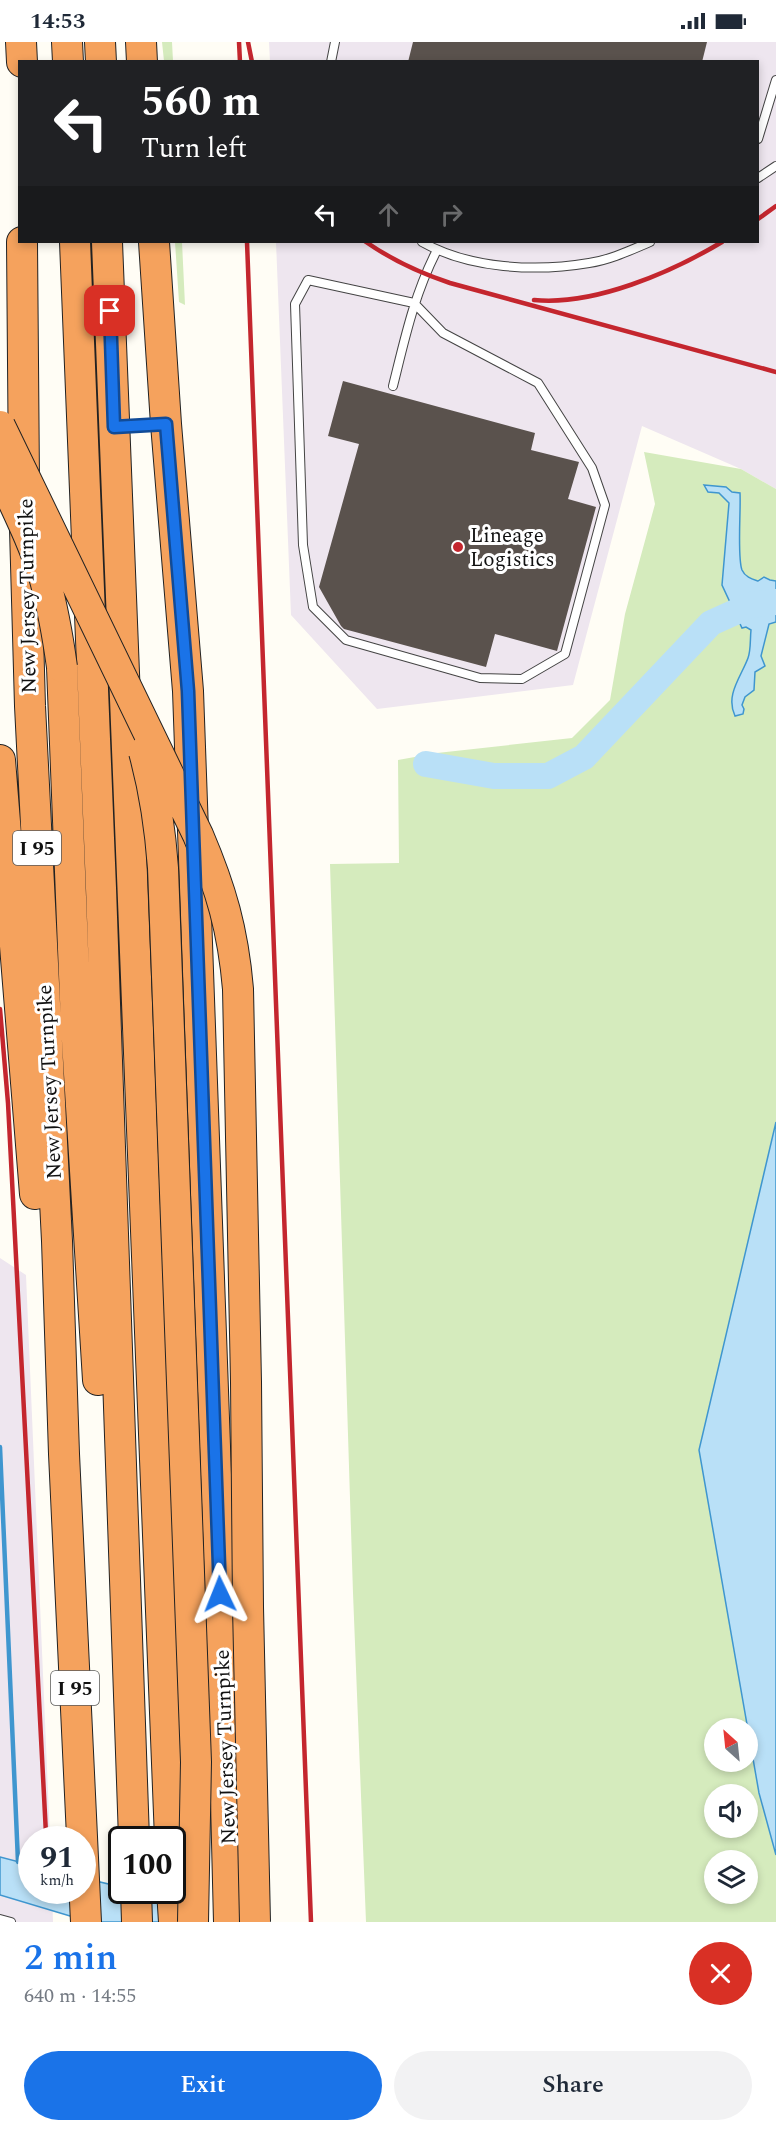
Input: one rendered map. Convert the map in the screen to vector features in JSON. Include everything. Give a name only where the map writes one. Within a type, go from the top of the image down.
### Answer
[{"type":"highway","points":[[21,42],[21,60]]},
{"type":"highway","points":[[67,42],[68,60]]},
{"type":"highway","points":[[100,42],[101,60]]},
{"type":"highway","points":[[141,42],[142,60]]},
{"type":"highway","name":"New Jersey Turnpike","points":[[22,243],[26,596],[30,706],[57,1241],[64,1454],[86,1922]]},
{"type":"highway","name":"I 95","points":[[75,243],[112,1452],[129,1694],[134,1826]]},
{"type":"highway","points":[[107,243],[169,1826]]},
{"type":"highway","name":"New Jersey Turnpike","points":[[154,243],[188,691],[225,1733],[229,1922]]},
{"type":"highway","points":[[0,426],[198,835],[227,914],[235,950],[238,989],[255,1922]]},
{"type":"highway","points":[[0,473],[30,537],[45,580],[56,625],[62,667],[76,1025],[112,1452]]},
{"type":"highway","points":[[102,640],[141,741],[160,822],[196,1762],[193,1922]]},
{"type":"highway","points":[[0,760],[42,1276],[64,1454]]},
{"type":"highway","points":[[136,1904],[137,1922]]},
{"type":"highway","points":[[173,1904],[174,1922]]},
{"type":"lane","points":[[331,60],[335,42]]},
{"type":"lane","points":[[759,136],[776,80]]},
{"type":"lane","points":[[759,177],[776,166]]},
{"type":"lane","points":[[424,243],[438,250],[505,266],[548,267],[590,263],[625,253],[648,243]]},
{"type":"lane","points":[[393,386],[414,303],[438,250]]},
{"type":"lane","points":[[308,280],[414,303],[443,333],[538,383],[592,468],[605,505],[566,654],[522,679],[480,678],[346,640],[312,607],[303,545],[295,304],[308,280]]},
{"type":"lane","points":[[114,427],[166,424]]},
{"type":"lane","points":[[0,1919],[10,1922]]},
{"type":"shaded area","points":[[269,42],[776,42],[776,489],[741,469],[642,426],[573,685],[377,709],[291,615],[276,243],[759,243],[759,60],[270,60]]},
{"type":"shaded area","points":[[0,1258],[26,1275],[49,1826],[18,1826],[18,1904],[52,1904],[53,1922],[0,1922]]},
{"type":"green space","points":[[162,42],[172,42],[173,60],[164,60]]},
{"type":"green space","points":[[175,243],[182,243],[185,305],[179,302]]},
{"type":"green space","points":[[644,452],[741,469],[776,489],[776,1122],[699,1450],[746,1718],[704,1718],[704,1772],[755,1772],[757,1784],[704,1784],[704,1838],[758,1838],[758,1787],[776,1855],[776,1922],[366,1922],[353,1593],[330,864],[399,863],[398,760],[437,753],[572,738],[610,700],[625,614],[655,504]]},
{"type":"water","points":[[704,485],[726,487],[732,492],[740,493],[739,545],[742,570],[747,576],[758,581],[764,577],[776,581],[776,622],[769,624],[761,656],[765,666],[755,672],[754,690],[745,697],[742,705],[743,714],[735,716],[732,708],[733,693],[749,655],[751,630],[746,627],[742,628],[722,585],[729,503],[719,493],[708,492]]},
{"type":"water","points":[[776,1122],[776,1855],[755,1772],[758,1772],[758,1718],[746,1718],[699,1450]]},
{"type":"water","points":[[0,1857],[18,1862],[18,1900],[0,1895]]},
{"type":"water","points":[[96,1881],[108,1884],[108,1904],[186,1903],[207,1908],[208,1922],[90,1922],[30,1904],[96,1904]]},
{"type":"building","points":[[413,42],[707,42],[702,60],[408,60]]},
{"type":"building","name":"Lineage Logistics","points":[[343,381],[535,433],[531,450],[579,462],[568,499],[596,507],[557,651],[495,634],[486,667],[344,629],[341,626],[319,587],[359,444],[328,436]]},
{"type":"waterway","points":[[426,764],[494,776],[548,776],[584,757],[711,623],[751,605],[776,602]]},
{"type":"waterway","points":[[0,1447],[18,1862]]},
{"type":"railway","points":[[239,42],[240,60]]},
{"type":"railway","points":[[248,42],[252,60]]},
{"type":"railway","points":[[759,218],[776,206]]},
{"type":"railway","points":[[247,243],[311,1922]]},
{"type":"railway","points":[[368,243],[406,266],[450,283],[776,372]]},
{"type":"railway","points":[[534,300],[582,298],[607,292],[680,265],[720,243]]},
{"type":"railway","points":[[0,1009],[8,1103],[46,1826]]},
{"type":"place","name":"Lineage Logistics","points":[[458,547]]},
{"type":"route","points":[[110,311],[114,427],[166,424],[188,691],[220,1594]]}]
